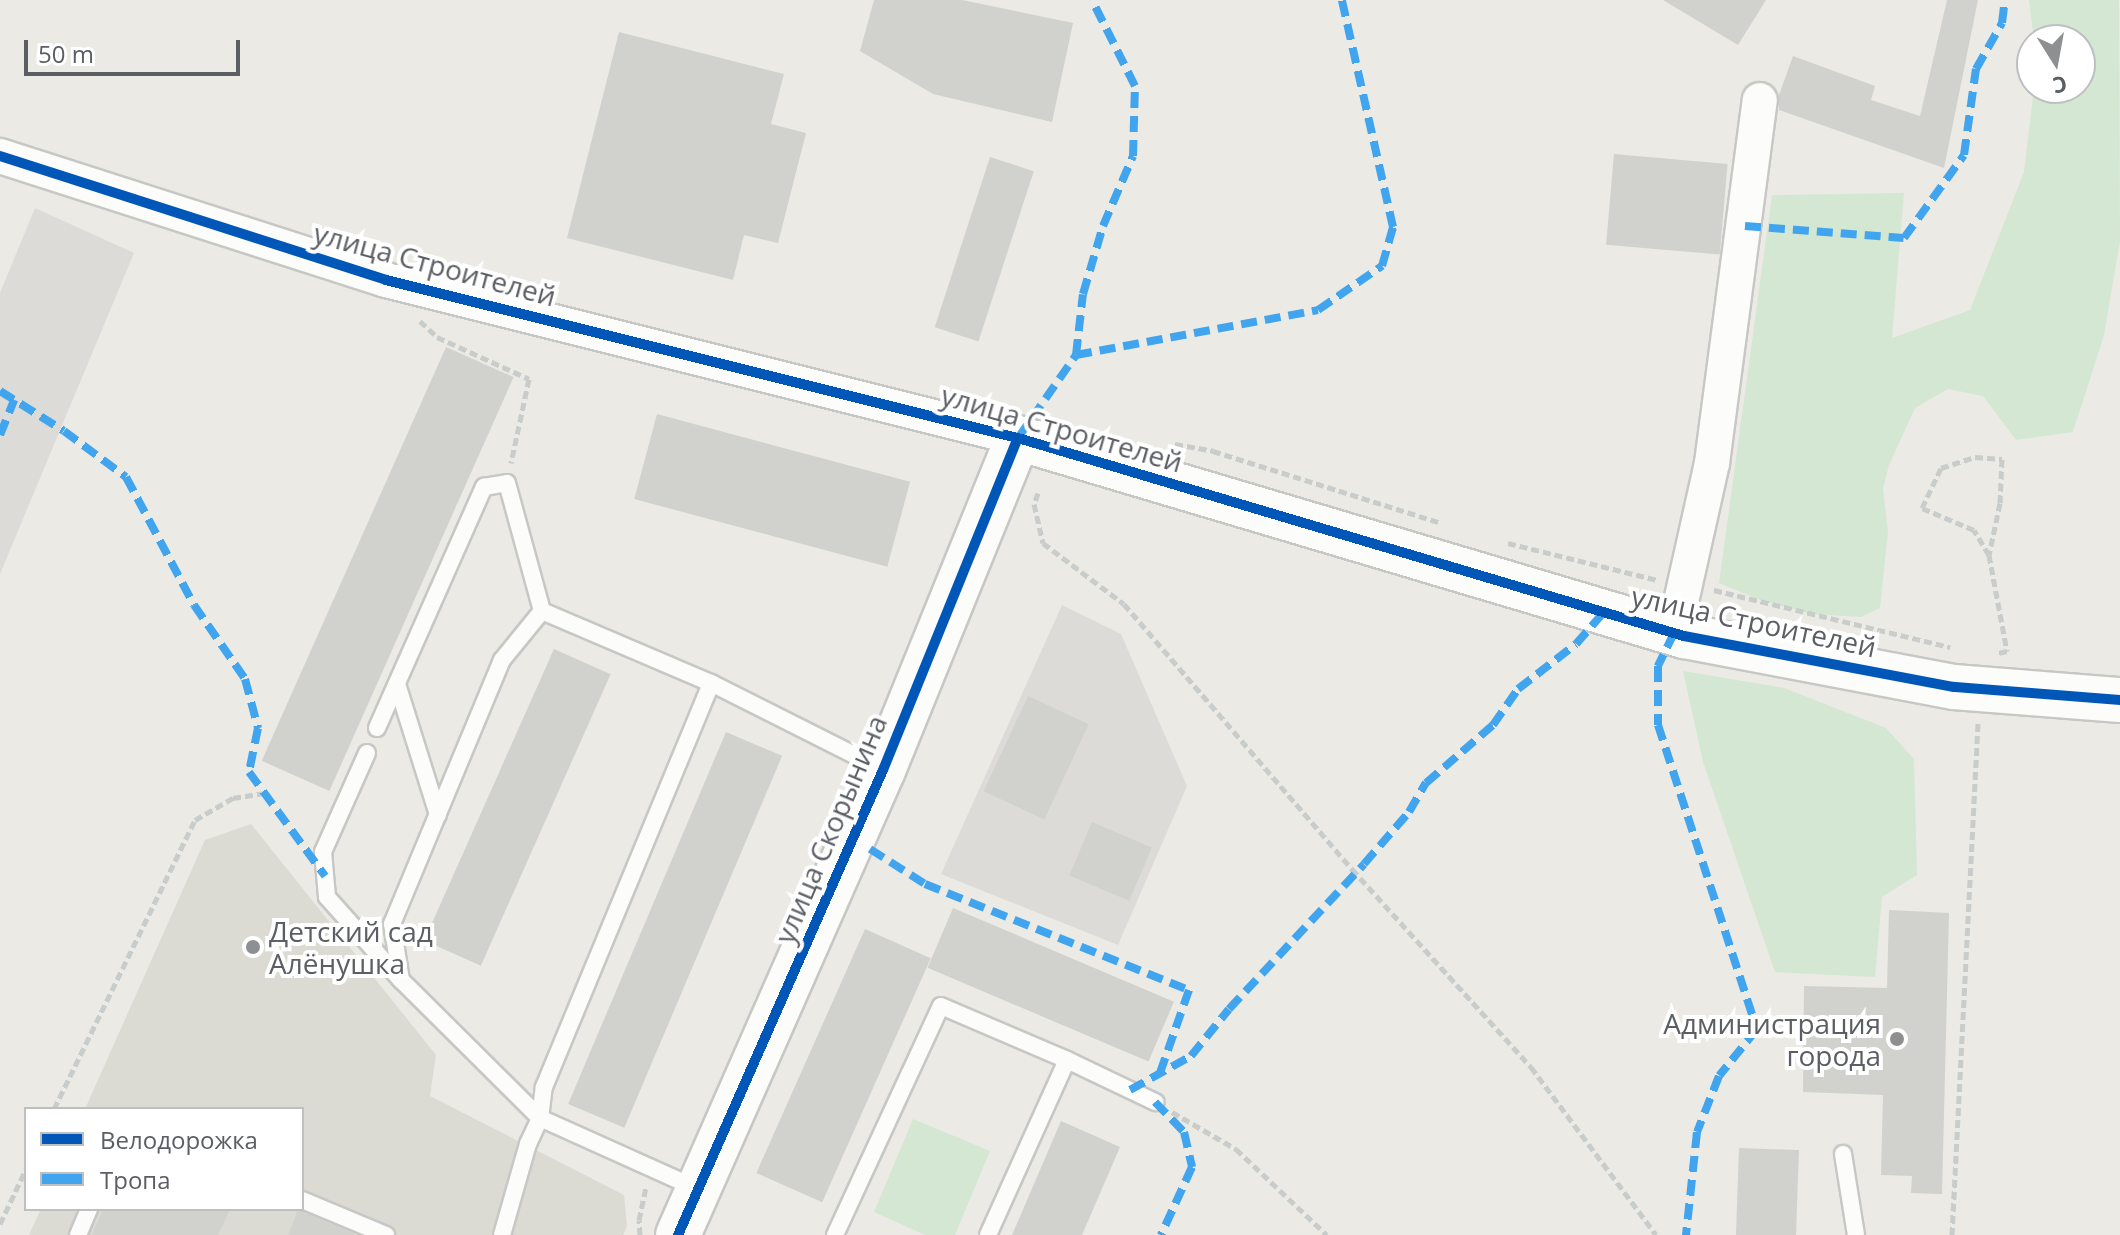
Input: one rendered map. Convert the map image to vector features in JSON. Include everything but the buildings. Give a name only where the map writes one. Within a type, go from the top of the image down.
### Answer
[{"type":"street","points":[[1674,633],[1712,463],[1760,100]]},
{"type":"street","name":"улица Строителей","points":[[0,156],[386,280],[1035,443],[1674,633],[1954,687],[2120,700]]},
{"type":"street","name":"улица Скорынина","points":[[678,1235],[680,1181],[883,770],[1035,443]]},
{"type":"lane","points":[[377,728],[484,487],[507,483],[542,611]]},
{"type":"lane","points":[[542,611],[711,683],[883,770]]},
{"type":"lane","points":[[401,980],[392,924],[502,660],[542,611]]},
{"type":"lane","points":[[502,1235],[528,1144],[540,1118],[544,1087],[711,683]]},
{"type":"lane","points":[[397,684],[438,815]]},
{"type":"lane","points":[[367,753],[323,852],[327,897],[401,980],[540,1118],[680,1181]]},
{"type":"lane","points":[[835,1235],[941,1006],[1155,1102]]},
{"type":"lane","points":[[988,1235],[1067,1060]]},
{"type":"lane","points":[[1843,1154],[1856,1235]]},
{"type":"lane","points":[[304,1201],[386,1235]]},
{"type":"lane","points":[[78,1235],[88,1211]]},
{"type":"path","points":[[413,315],[437,337],[529,379],[507,483]]},
{"type":"path","points":[[1035,443],[1034,504],[1043,543],[1124,604],[1352,869],[1531,1067],[1656,1235]]},
{"type":"path","points":[[1167,443],[1213,451],[1448,525]]},
{"type":"path","points":[[1952,1235],[1981,689],[1985,655],[2007,651],[1989,555],[1974,530],[1922,508],[1941,468],[1975,457],[2002,459],[2000,503],[1989,555]]},
{"type":"path","points":[[1506,542],[1663,582],[1687,584],[1954,648]]},
{"type":"path","points":[[55,1107],[195,820],[233,798],[264,793]]},
{"type":"path","points":[[1155,1102],[1236,1149],[1327,1235]]},
{"type":"path","points":[[0,1224],[24,1173]]},
{"type":"path","points":[[640,1235],[639,1220],[647,1184],[680,1181]]},
{"type":"shaded area","points":[[35,208],[134,253],[0,574],[0,293]]},
{"type":"shaded area","points":[[1062,605],[1121,634],[1187,786],[1118,945],[941,874]]},
{"type":"shaded area","name":"Детский сад Алёнушка","points":[[251,824],[436,1055],[430,1096],[624,1195],[627,1226],[623,1235],[29,1235],[40,1211],[304,1211],[304,1107],[86,1107],[205,840]]},
{"type":"green space","points":[[2029,0],[2119,0],[2120,241],[2104,335],[2073,432],[2016,440],[1983,396],[1948,389],[1915,408],[1889,465],[1883,489],[1888,532],[1880,608],[1861,617],[1811,614],[1763,601],[1719,583],[1772,195],[1904,193],[1892,338],[1970,310],[2024,172],[2032,104],[2096,104],[2096,24],[2032,24]]},
{"type":"green space","points":[[1683,671],[1784,688],[1886,728],[1914,759],[1917,875],[1882,897],[1875,977],[1775,972],[1703,762]]},
{"type":"green space","points":[[913,1119],[990,1151],[955,1235],[925,1235],[874,1212]]},
{"type":"marked path","points":[[1076,355],[1083,294],[1103,226],[1133,156],[1135,86],[1092,0]]},
{"type":"marked path","points":[[1018,438],[1076,355],[1318,310],[1382,266],[1393,227],[1342,0]]},
{"type":"marked path","points":[[1745,226],[1904,238],[1964,155],[1976,69],[2002,23],[2005,0]]},
{"type":"marked path","points":[[0,391],[64,431],[126,477],[194,605],[245,679],[258,728],[249,772],[325,876]]},
{"type":"marked path","points":[[0,435],[14,400]]},
{"type":"marked path","points":[[1130,1090],[1191,1056],[1229,1009],[1409,812],[1426,783],[1493,725],[1518,689],[1576,644],[1604,612]]},
{"type":"marked path","points":[[1674,633],[1658,666],[1658,725],[1757,1029],[1719,1076],[1697,1132],[1686,1235]]},
{"type":"marked path","points":[[870,849],[925,884],[1189,990],[1160,1073]]},
{"type":"marked path","points":[[1155,1102],[1184,1132],[1192,1167],[1161,1235]]},
{"type":"cycle path","points":[[0,156],[386,280],[1018,438],[1684,636],[1954,687],[2120,700]]},
{"type":"cycle path","points":[[678,1235],[883,770],[1018,438]]},
{"type":"place","name":"Детский сад Алёнушка","points":[[253,947]]},
{"type":"place","name":"Администрация города","points":[[1897,1039]]}]
